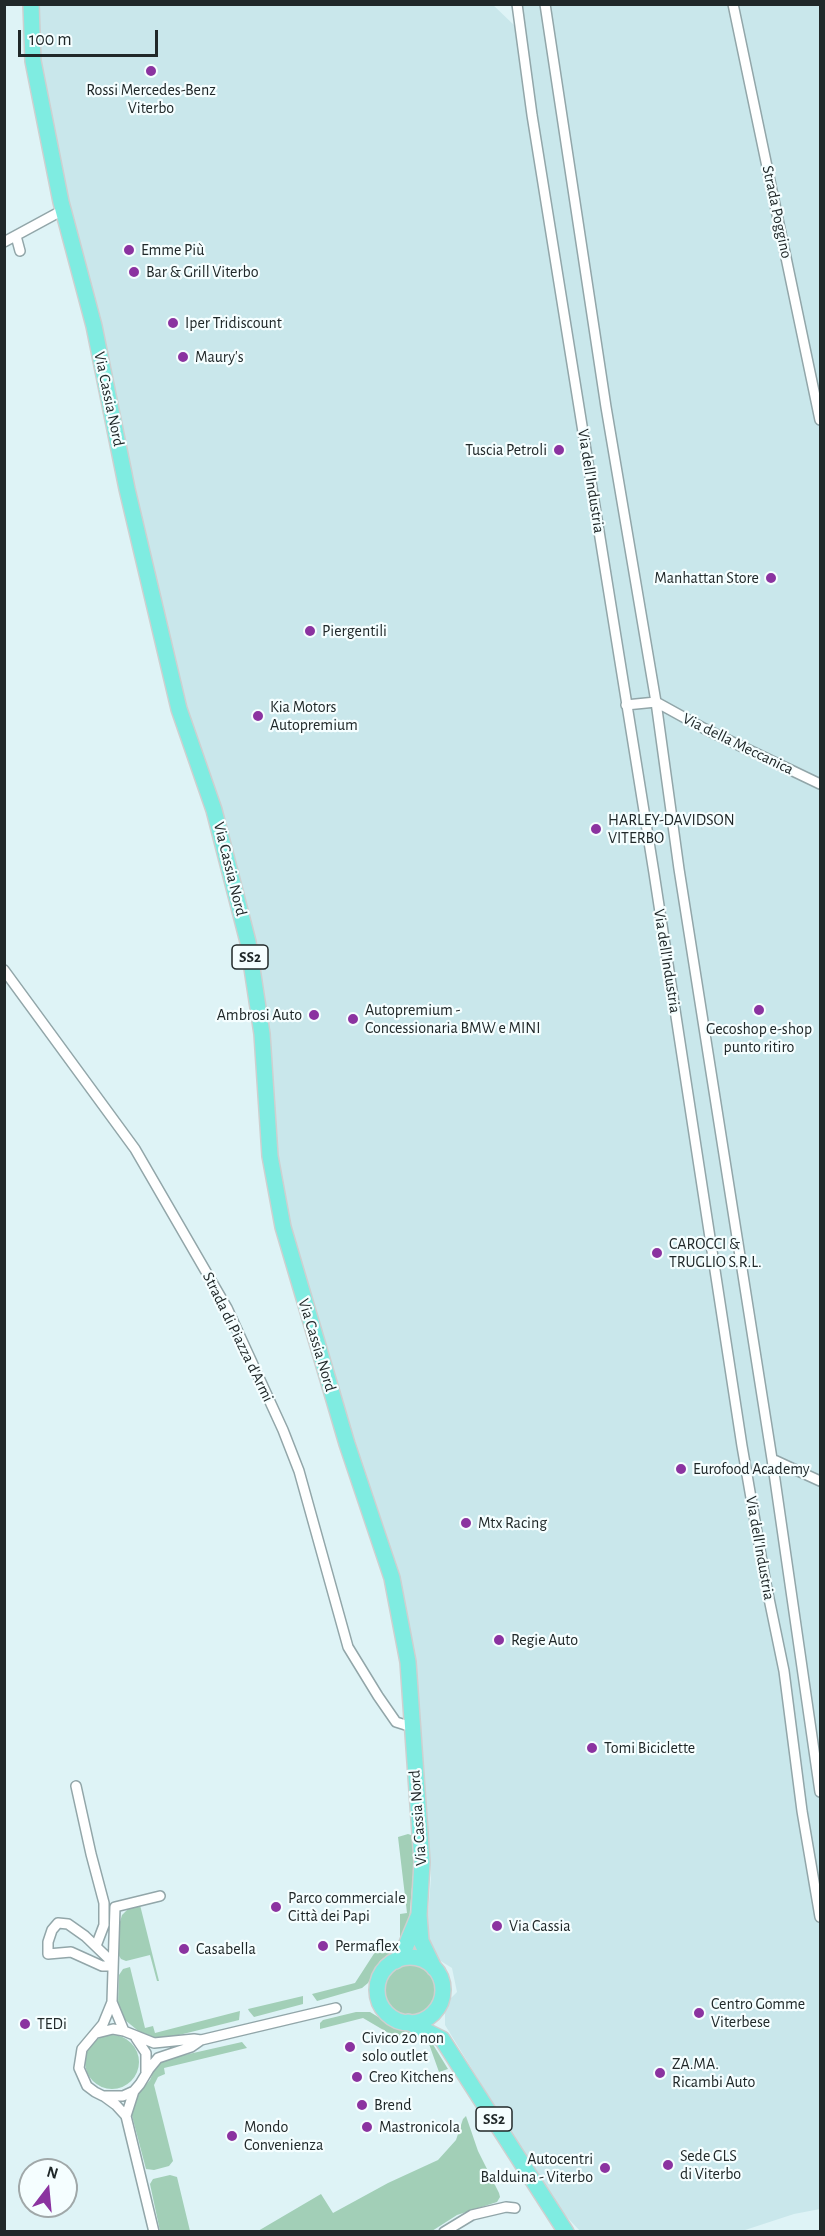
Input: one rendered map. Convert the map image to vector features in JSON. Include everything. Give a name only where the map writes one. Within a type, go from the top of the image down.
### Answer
[{"type":"main road","name":"Via Cassia Nord","points":[[31,4],[33,61],[63,210],[94,326],[127,489],[179,709],[214,810],[248,942],[262,1034],[270,1156],[283,1227],[344,1433],[392,1578],[408,1662],[422,1862],[421,1941],[434,1968]]},
{"type":"main road","name":"Via Cassia Nord","points":[[396,1961],[405,1948],[420,1915]]},
{"type":"main road","points":[[396,1961],[416,1958],[434,1968]]},
{"type":"main road","name":"SS2","points":[[396,1961],[381,1975],[378,1995],[387,2013],[442,2039],[566,2232]]},
{"type":"main road","name":"SS2","points":[[434,1968],[443,1987],[442,2039]]},
{"type":"main road","points":[[408,2022],[417,2022],[429,2017],[441,2001]]},
{"type":"street","name":"Via dell'Industria","points":[[517,4],[532,115],[742,1446],[784,1671],[802,1811],[820,1917]]},
{"type":"street","name":"Via dell'Industria","points":[[545,4],[606,407],[656,702],[820,1792]]},
{"type":"street","name":"Strada Poggino","points":[[733,4],[820,420]]},
{"type":"street","points":[[4,242],[63,210]]},
{"type":"street","points":[[16,236],[20,251]]},
{"type":"street","points":[[626,705],[656,702]]},
{"type":"street","name":"Via della Meccanica","points":[[656,702],[820,784]]},
{"type":"street","name":"Strada di Piazza d'Armi","points":[[4,970],[135,1149],[227,1308],[283,1430],[299,1472],[348,1647],[396,1722],[412,1726]]},
{"type":"street","points":[[771,1459],[820,1481]]},
{"type":"street","points":[[76,1786],[104,1903],[104,1925],[96,1946]]},
{"type":"street","points":[[154,2232],[126,2116],[116,2104],[87,2086],[79,2068],[82,2049],[106,2019],[112,2002],[115,1907],[160,1896]]},
{"type":"street","points":[[58,1923],[64,1923],[96,1946],[113,1966],[102,1966],[71,1952],[48,1954],[52,1930],[58,1923]]},
{"type":"street","points":[[112,2002],[124,2031]]},
{"type":"street","points":[[126,2116],[134,2091],[158,2058],[201,2040],[336,2008]]},
{"type":"street","points":[[95,2034],[113,2029],[154,2043],[194,2038],[201,2040]]},
{"type":"street","points":[[134,2036],[146,2053],[145,2074]]},
{"type":"street","points":[[104,2096],[123,2096],[134,2091]]},
{"type":"street","points":[[444,2232],[472,2215],[506,2207],[515,2208]]},
{"type":"shaded area","points":[[492,4],[515,26],[512,5],[820,5],[820,2209],[794,2214],[742,2231],[580,2231],[562,2212],[538,2177],[445,2025],[445,2013],[450,1999],[457,1992],[452,1968],[439,1960],[428,1943],[427,1925],[431,1878],[415,1661],[285,1215],[272,1133],[265,1018],[160,605],[39,66],[35,5]]},
{"type":"green space","points":[[408,1834],[414,1836],[413,1875],[408,1933],[401,1946],[380,1961],[368,1983],[362,1988],[317,2001],[312,1994],[355,1983],[377,1949],[391,1948],[400,1939],[400,1914],[407,1913],[398,1837]]},
{"type":"green space","points":[[140,1905],[159,1981],[157,1981],[150,1955],[126,1961],[118,1954],[119,1925],[122,1915],[129,1908]]},
{"type":"green space","points":[[411,1962],[426,1967],[434,1975],[439,1990],[434,2005],[426,2013],[411,2018],[396,2013],[388,2005],[383,1990],[388,1975],[396,1967]]},
{"type":"green space","points":[[130,1967],[145,2028],[153,2026],[155,2033],[240,2011],[239,2020],[159,2040],[142,2034],[125,2020],[118,2004],[119,1975],[123,1969]]},
{"type":"green space","points":[[303,1996],[303,2004],[254,2017],[248,2009]]},
{"type":"green space","points":[[356,2012],[370,2012],[393,2026],[414,2030],[429,2038],[448,2069],[439,2072],[429,2044],[419,2035],[397,2038],[363,2018],[320,2029],[320,2023],[323,2020]]},
{"type":"green space","points":[[112,2035],[122,2037],[131,2043],[137,2052],[139,2062],[137,2072],[131,2081],[122,2087],[112,2089],[102,2087],[93,2081],[87,2072],[85,2062],[87,2052],[93,2043],[102,2037]]},
{"type":"green space","points":[[242,2042],[247,2048],[164,2068],[165,2074],[158,2077],[154,2085],[173,2161],[169,2166],[154,2170],[146,2169],[131,2112],[135,2098],[150,2080],[156,2065],[171,2058]]},
{"type":"green space","points":[[466,2116],[478,2151],[499,2193],[500,2197],[497,2202],[457,2215],[432,2231],[258,2231],[321,2194],[333,2213],[388,2183],[438,2160],[456,2140]]},
{"type":"green space","points":[[170,2175],[177,2177],[190,2231],[160,2231],[150,2184],[153,2179]]},
{"type":"place","name":"Rossi Mercedes-Benz Viterbo","points":[[151,71]]},
{"type":"place","name":"Emme Più","points":[[129,250]]},
{"type":"place","name":"Bar & Grill Viterbo","points":[[134,272]]},
{"type":"place","name":"Iper Tridiscount","points":[[173,323]]},
{"type":"place","name":"Maury's","points":[[183,357]]},
{"type":"place","name":"Tuscia Petroli","points":[[559,450]]},
{"type":"place","name":"Manhattan Store","points":[[771,578]]},
{"type":"place","name":"Piergentili","points":[[310,631]]},
{"type":"place","name":"Kia Motors Autopremium","points":[[258,716]]},
{"type":"place","name":"HARLEY-DAVIDSON VITERBO","points":[[596,829]]},
{"type":"place","name":"Gecoshop e-shop punto ritiro","points":[[759,1010]]},
{"type":"place","name":"Ambrosi Auto","points":[[314,1015]]},
{"type":"place","name":"Autopremium - Concessionaria BMW e MINI","points":[[353,1019]]},
{"type":"place","name":"CAROCCI & TRUGLIO S.R.L.","points":[[657,1253]]},
{"type":"place","name":"Eurofood Academy","points":[[681,1469]]},
{"type":"place","name":"Mtx Racing","points":[[466,1523]]},
{"type":"place","name":"Regie Auto","points":[[499,1640]]},
{"type":"place","name":"Tomi Biciclette","points":[[592,1748]]},
{"type":"place","name":"Parco commerciale Città dei Papi","points":[[276,1907]]},
{"type":"place","name":"Via Cassia","points":[[497,1926]]},
{"type":"place","name":"Permaflex","points":[[323,1946]]},
{"type":"place","name":"Casabella","points":[[184,1949]]},
{"type":"place","name":"Centro Gomme Viterbese","points":[[699,2013]]},
{"type":"place","name":"TEDi","points":[[25,2024]]},
{"type":"place","name":"Civico 20 non solo outlet","points":[[350,2047]]},
{"type":"place","name":"ZA.MA. Ricambi Auto","points":[[660,2073]]},
{"type":"place","name":"Creo Kitchens","points":[[357,2077]]},
{"type":"place","name":"Brend","points":[[362,2105]]},
{"type":"place","name":"Mastronicola","points":[[367,2127]]},
{"type":"place","name":"Mondo Convenienza","points":[[232,2136]]},
{"type":"place","name":"Sede GLS di Viterbo","points":[[668,2165]]},
{"type":"place","name":"Autocentri Balduina - Viterbo","points":[[605,2168]]}]
